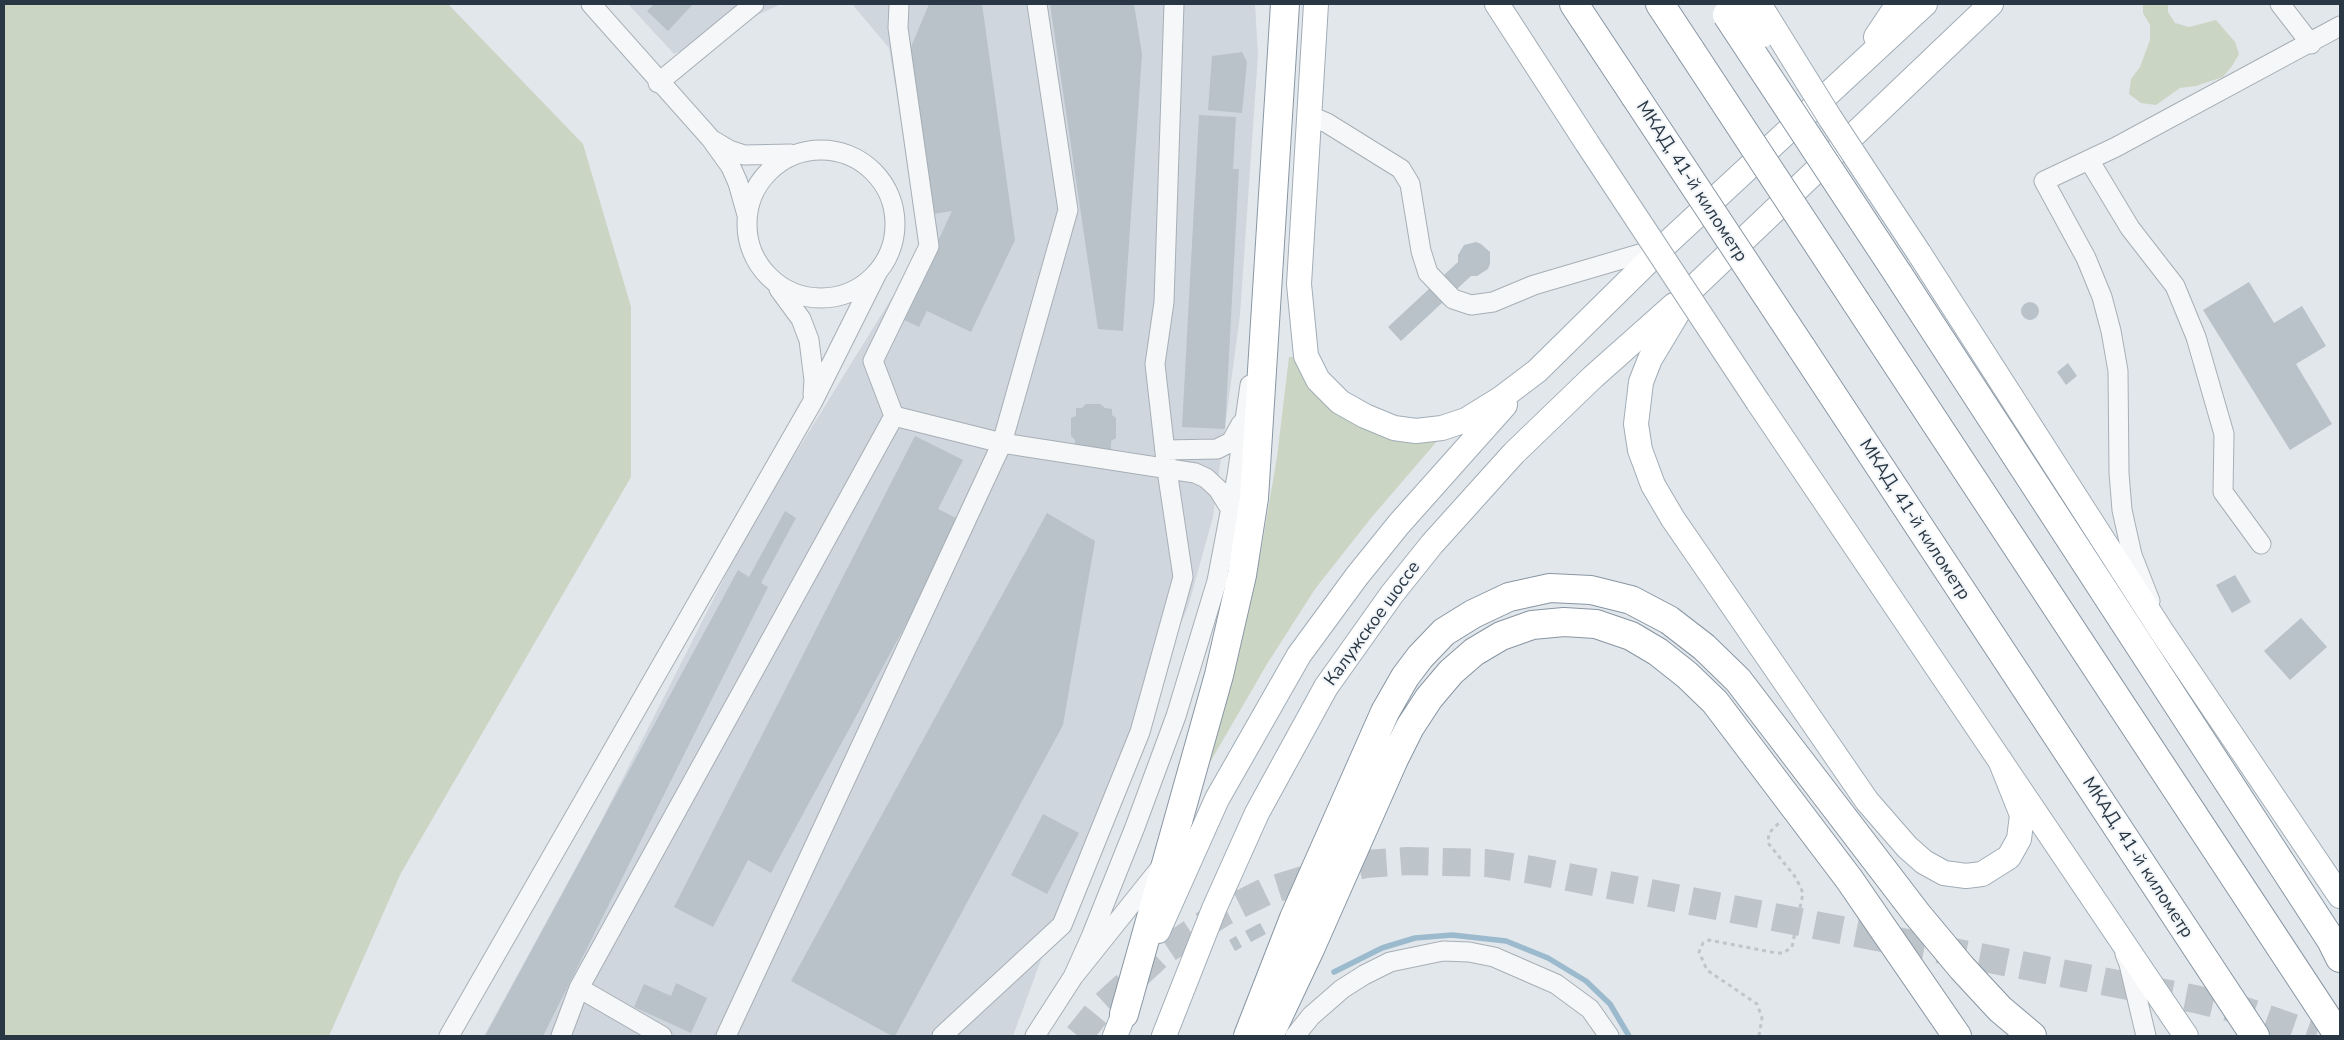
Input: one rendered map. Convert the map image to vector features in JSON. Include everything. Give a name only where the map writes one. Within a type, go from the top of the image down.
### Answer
[{"type":"highway","points":[[1120,1025],[1219,675],[1242,575],[1254,498],[1264,312],[1285,4]]},
{"type":"highway","name":"МКАД, 41-й километр","points":[[1574,4],[2255,1036]]},
{"type":"highway","points":[[1660,4],[2339,1036]]},
{"type":"highway","points":[[1728,7],[1898,274],[2331,940],[2340,958]]},
{"type":"highway","points":[[1248,1036],[1294,918],[1385,712],[1404,677],[1444,632],[1473,614],[1509,597],[1550,588],[1591,590],[1631,600],[1669,620],[1704,647],[1738,680],[1917,914],[1962,968],[2000,1009],[2032,1036]]},
{"type":"highway","points":[[1269,1036],[1310,949],[1394,759],[1410,728],[1429,698],[1451,672],[1474,652],[1501,636],[1532,625],[1564,622],[1596,624],[1630,636],[1658,652],[1680,669],[1715,702],[1849,879],[1958,1036]]},
{"type":"main road","points":[[1316,4],[1299,284],[1306,356],[1318,380],[1340,402],[1364,416],[1394,428],[1416,431],[1442,428],[1466,420],[1500,399],[1537,371]]},
{"type":"main road","points":[[1497,4],[1758,402],[2186,1036]]},
{"type":"main road","points":[[1759,4],[1830,118],[1919,253],[2162,632],[2340,896]]},
{"type":"main road","points":[[1858,66],[1898,4]]},
{"type":"main road","points":[[1120,1025],[1168,905],[1217,799],[1299,655],[1357,576],[1399,524],[1537,371],[1664,246],[1925,4]]},
{"type":"main road","points":[[1991,4],[1692,289],[1650,359],[1637,401],[1636,424],[1640,450],[1653,485],[1673,519],[1868,801],[1907,847],[1924,862],[1944,873],[1966,876],[1982,874],[2009,857],[2019,839],[2022,816],[2000,760]]},
{"type":"main road","points":[[1728,7],[1830,118]]},
{"type":"main road","name":"Калужское шоссе","points":[[1164,1035],[1214,909],[1257,813],[1326,687],[1392,594],[1432,544],[1514,453],[1593,377],[1692,289]]},
{"type":"main road","points":[[2295,971],[2340,1022]]},
{"type":"street","points":[[591,4],[658,82],[711,139],[731,168],[738,183],[747,215]]},
{"type":"street","points":[[658,82],[754,4]]},
{"type":"street","points":[[888,4],[898,28]]},
{"type":"street","points":[[561,1036],[579,988],[894,416],[873,361],[930,246],[898,28],[899,4]]},
{"type":"street","points":[[726,1036],[1002,443],[1068,210],[1037,4]]},
{"type":"street","points":[[942,1036],[1062,925],[1136,741],[1184,577],[1167,470],[1156,364],[1164,302],[1174,4]]},
{"type":"street","points":[[2280,4],[2311,44]]},
{"type":"street","points":[[2162,632],[2132,556],[2122,510],[2119,473],[2118,371],[2112,331],[2102,297],[2086,258],[2044,181],[2089,160],[2311,44],[2340,26]]},
{"type":"street","points":[[1308,115],[1327,124],[1401,169],[1410,184],[1421,251],[1428,273],[1454,299],[1471,305],[1492,302],[1534,285],[1664,246]]},
{"type":"street","points":[[449,1036],[813,401],[877,273],[885,261],[894,234],[895,219],[887,191],[869,168],[857,160],[830,151],[763,156],[744,155],[729,150],[711,139]]},
{"type":"street","points":[[801,153],[781,162],[764,176],[750,201],[746,230],[754,258],[802,319],[809,340],[814,380],[813,401]]},
{"type":"street","points":[[2089,160],[2130,228],[2175,286],[2196,337],[2224,434],[2223,492],[2261,544]]},
{"type":"street","points":[[772,280],[797,295],[826,298],[854,291],[877,273]]},
{"type":"street","points":[[1073,977],[1092,937],[1176,716],[1217,580],[1231,510],[1244,418],[1264,312]]},
{"type":"street","points":[[894,416],[1002,443],[1195,473],[1206,478],[1218,490],[1231,510]]},
{"type":"street","points":[[1165,450],[1217,449],[1231,442],[1244,418]]},
{"type":"street","points":[[1035,1036],[1073,977],[1217,799]]},
{"type":"street","points":[[2112,926],[2130,964],[2146,1036]]},
{"type":"street","points":[[1295,1036],[1311,1016],[1342,989],[1364,975],[1390,962],[1442,951],[1469,952],[1494,957],[1517,965],[1556,984],[1590,1008],[1609,1036]]},
{"type":"street","points":[[579,988],[662,1036]]},
{"type":"path","points":[[1759,1036],[1762,1018],[1757,1004],[1708,970],[1699,952],[1703,943],[1709,940],[1776,953],[1783,953],[1792,946],[1803,893],[1796,878],[1768,843],[1769,833],[1784,817]]},
{"type":"shaded area","points":[[628,4],[781,4],[674,54]]},
{"type":"shaded area","points":[[852,4],[1255,4],[1258,55],[1240,315],[1213,517],[1188,607],[1131,737],[1056,919],[1013,1036],[484,1036],[598,827],[750,527],[922,249],[889,48]]},
{"type":"green space","points":[[4,4],[448,4],[583,144],[631,307],[631,477],[401,873],[329,1036],[4,1036]]},
{"type":"green space","points":[[2143,4],[2168,4],[2168,12],[2175,23],[2189,27],[2216,20],[2235,42],[2239,54],[2232,66],[2223,77],[2196,86],[2180,88],[2156,105],[2141,103],[2129,94],[2131,79],[2140,67],[2150,40],[2150,25],[2143,13]]},
{"type":"green space","points":[[1289,357],[1295,357],[1311,385],[1438,440],[1371,518],[1315,589],[1267,664],[1205,771],[1242,638],[1261,551],[1277,457]]},
{"type":"building","points":[[654,4],[693,4],[668,31],[647,11]]},
{"type":"building","points":[[929,4],[982,4],[1015,240],[971,332],[927,311],[919,327],[898,317],[909,303],[952,211],[933,214],[909,52]]},
{"type":"building","points":[[1050,4],[1134,4],[1142,54],[1123,331],[1098,329]]},
{"type":"building","points":[[1242,52],[1247,62],[1242,113],[1208,110],[1212,56]]},
{"type":"building","points":[[1199,115],[1236,117],[1233,169],[1239,169],[1225,429],[1182,427]]},
{"type":"building","points":[[1476,242],[1490,252],[1488,269],[1477,276],[1471,276],[1401,341],[1388,327],[1458,262],[1458,255],[1464,245]]},
{"type":"building","points":[[2249,282],[2274,323],[2302,306],[2326,346],[2296,364],[2332,424],[2290,450],[2203,310]]},
{"type":"building","points":[[2026,302],[2034,302],[2039,307],[2037,318],[2026,320],[2021,315],[2021,307]]},
{"type":"building","points":[[2068,363],[2077,376],[2066,385],[2057,372]]},
{"type":"building","points":[[1086,404],[1100,404],[1105,408],[1112,409],[1112,415],[1116,418],[1116,438],[1111,441],[1111,452],[1075,451],[1075,440],[1071,436],[1071,418],[1076,416],[1076,408],[1082,408]]},
{"type":"building","points":[[915,436],[963,460],[938,509],[962,521],[771,873],[748,860],[713,927],[674,907]]},
{"type":"building","points":[[785,511],[796,518],[761,583],[768,587],[543,1036],[485,1036],[738,570],[749,577]]},
{"type":"building","points":[[1047,513],[1095,541],[1063,725],[895,1036],[892,1036],[791,981]]},
{"type":"building","points":[[2235,575],[2251,602],[2232,613],[2216,585]]},
{"type":"building","points":[[2301,618],[2327,647],[2290,680],[2264,651]]},
{"type":"building","points":[[1043,814],[1079,833],[1047,894],[1011,875]]},
{"type":"building","points":[[1260,923],[1266,934],[1251,942],[1245,931]]},
{"type":"building","points":[[1236,936],[1242,947],[1235,951],[1229,940]]},
{"type":"building","points":[[676,983],[707,998],[691,1033],[634,1007],[644,984],[671,996]]},
{"type":"waterway","points":[[1334,972],[1382,948],[1415,938],[1452,935],[1506,941],[1548,958],[1586,981],[1610,1004],[1629,1036]]},
{"type":"tunnel","points":[[1078,1036],[1100,1009],[1161,953],[1222,913],[1265,892],[1322,874],[1366,864],[1407,861],[1486,863],[1532,870],[2195,999],[2245,1011],[2316,1036]]}]
